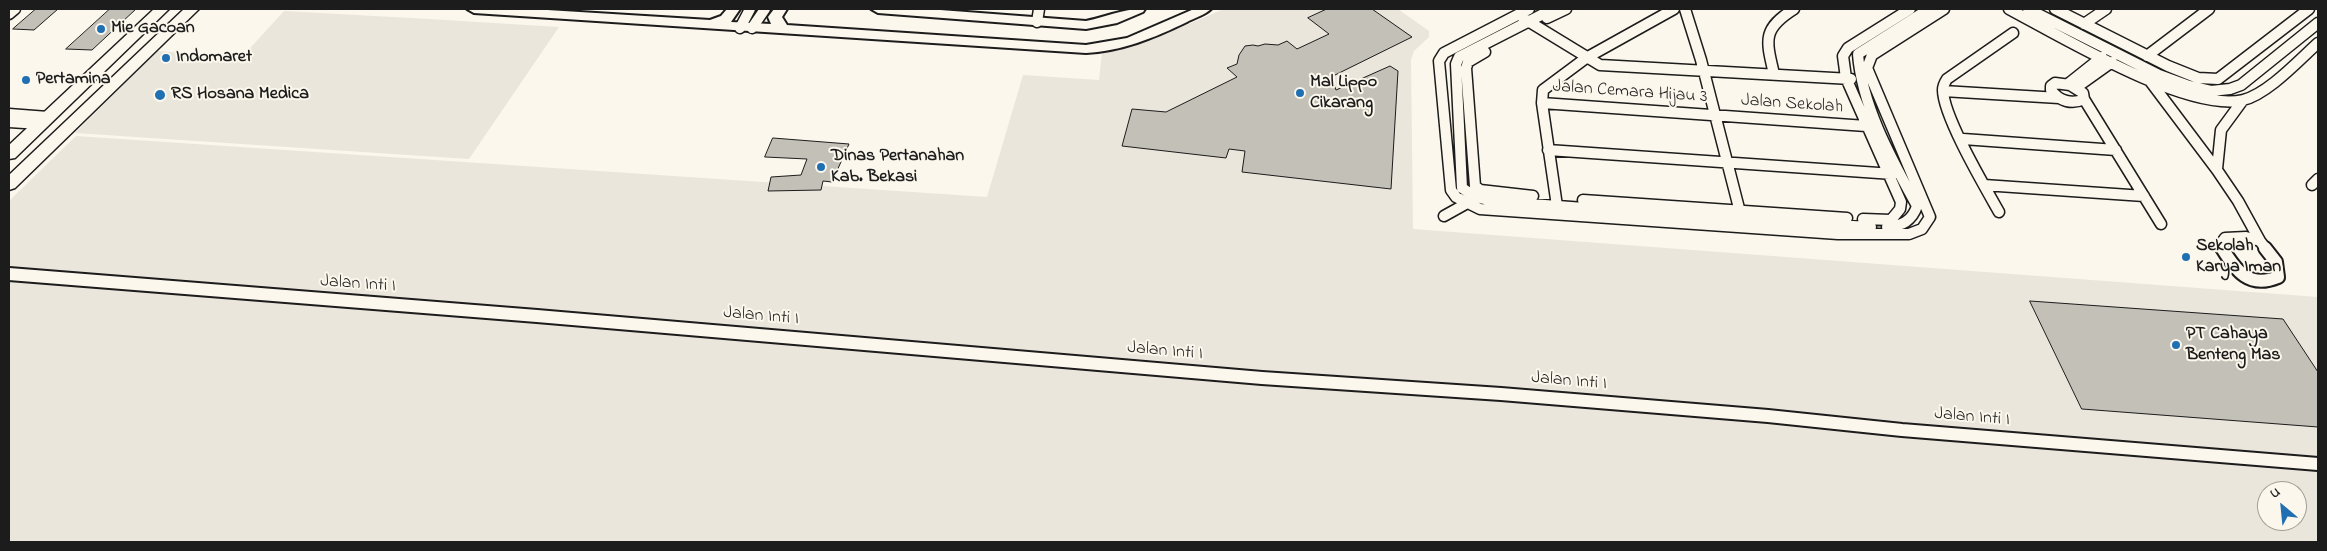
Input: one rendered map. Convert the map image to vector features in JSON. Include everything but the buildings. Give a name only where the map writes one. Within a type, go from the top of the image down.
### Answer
[{"type":"main road","points":[[9,154],[162,9]]},
{"type":"main road","points":[[9,184],[192,9]]},
{"type":"street","points":[[9,14],[15,9]]},
{"type":"street","points":[[474,9],[1086,49],[1107,49],[1122,45],[1204,9]]},
{"type":"street","points":[[707,25],[726,19],[734,9]]},
{"type":"street","points":[[746,28],[750,9]]},
{"type":"street","points":[[746,28],[765,9]]},
{"type":"street","points":[[781,9],[775,17],[776,22],[784,30]]},
{"type":"street","points":[[878,9],[1038,15],[1096,24],[1112,20],[1138,9]]},
{"type":"street","points":[[1529,9],[1444,53],[1440,61],[1451,190],[1456,197],[1741,215],[1881,221],[1891,220],[1900,209],[1901,202],[1846,78],[1843,62],[1844,52],[1866,37],[1917,16],[1944,9]]},
{"type":"street","points":[[1532,23],[1553,9]]},
{"type":"street","points":[[1566,9],[1459,57],[1456,64],[1462,188],[1474,197],[1480,209],[1661,218],[1909,234],[1922,229],[1930,216],[1867,68],[1871,56],[1917,16]]},
{"type":"street","points":[[1556,202],[1542,103],[1542,90],[1586,58],[1674,9]]},
{"type":"street","points":[[1685,9],[1716,116],[1741,215]]},
{"type":"street","points":[[1774,74],[1768,31],[1772,24],[1794,9]]},
{"type":"street","points":[[1556,202],[1661,218],[1741,215],[1836,229],[1901,226],[1914,217],[1916,206],[1889,151],[1860,79],[1858,54],[1929,9]]},
{"type":"street","points":[[2009,9],[2031,14],[2159,75],[2189,86],[2211,91],[2230,89],[2241,85],[2314,32],[2318,23]]},
{"type":"street","points":[[2054,9],[2147,56],[2198,78],[2218,79],[2309,9]]},
{"type":"street","points":[[2084,24],[2106,9]]},
{"type":"street","points":[[2147,56],[2208,9]]},
{"type":"street","points":[[2031,14],[2102,57],[2150,81],[2189,95],[2226,101],[2243,100]]},
{"type":"street","points":[[1518,15],[1600,65],[1874,81]]},
{"type":"street","points":[[1999,212],[1963,140],[1943,91],[1947,79],[2012,33]]},
{"type":"street","points":[[1866,37],[1876,42]]},
{"type":"street","points":[[2217,169],[2221,130],[2243,100],[2261,90],[2318,43]]},
{"type":"street","points":[[2072,86],[2102,57]]},
{"type":"street","points":[[2072,86],[2112,62]]},
{"type":"street","points":[[2224,76],[2241,85]]},
{"type":"street","points":[[2150,81],[2192,133],[2248,218],[2260,241],[2270,252],[2278,267],[2278,277],[2273,280],[2259,281],[2247,278],[2233,268],[2220,245],[2225,238],[2246,237],[2260,241]]},
{"type":"street","points":[[2059,98],[2051,90],[2051,86],[2055,83],[2072,86],[2083,93],[2084,99],[2161,224]]},
{"type":"street","points":[[1943,91],[2059,98],[2074,102],[2084,99]]},
{"type":"street","name":"Jalan Cemara Hijau 3","points":[[1542,103],[1716,116]]},
{"type":"street","points":[[9,114],[44,121]]},
{"type":"street","name":"Jalan Sekolah","points":[[1716,116],[1866,126]]},
{"type":"street","points":[[9,122],[44,121]]},
{"type":"street","points":[[1963,140],[2116,150]]},
{"type":"street","points":[[1548,150],[1900,175]]},
{"type":"street","points":[[1889,151],[1902,152]]},
{"type":"street","points":[[1984,185],[2144,196]]},
{"type":"street","points":[[1444,216],[1474,197]]},
{"type":"street","name":"Jalan Inti I","points":[[9,274],[537,316],[1262,378],[1500,394],[1758,415],[1902,430],[2318,464]]},
{"type":"shaded area","points":[[1224,9],[1398,9],[1429,31],[1429,37],[1414,51],[1411,60],[1413,229],[2318,297],[2318,542],[9,542],[9,201],[76,136],[987,197],[1023,75],[1099,80],[1102,52],[1116,50],[1153,39]]},
{"type":"shaded area","points":[[284,11],[559,27],[469,159],[75,133],[157,51],[242,57]]},
{"type":"place","name":"Mie Gacoan","points":[[101,29]]},
{"type":"place","name":"Indomaret","points":[[166,58]]},
{"type":"place","name":"Pertamina","points":[[26,80]]},
{"type":"place","name":"Mal Lippo Cikarang","points":[[1300,93]]},
{"type":"place","name":"RS Hosana Medica","points":[[160,95]]},
{"type":"place","name":"Dinas Pertanahan Kab. Bekasi","points":[[821,167]]},
{"type":"place","name":"Sekolah Karya Iman","points":[[2186,257]]},
{"type":"place","name":"PT Cahaya Benteng Mas","points":[[2176,345]]}]
